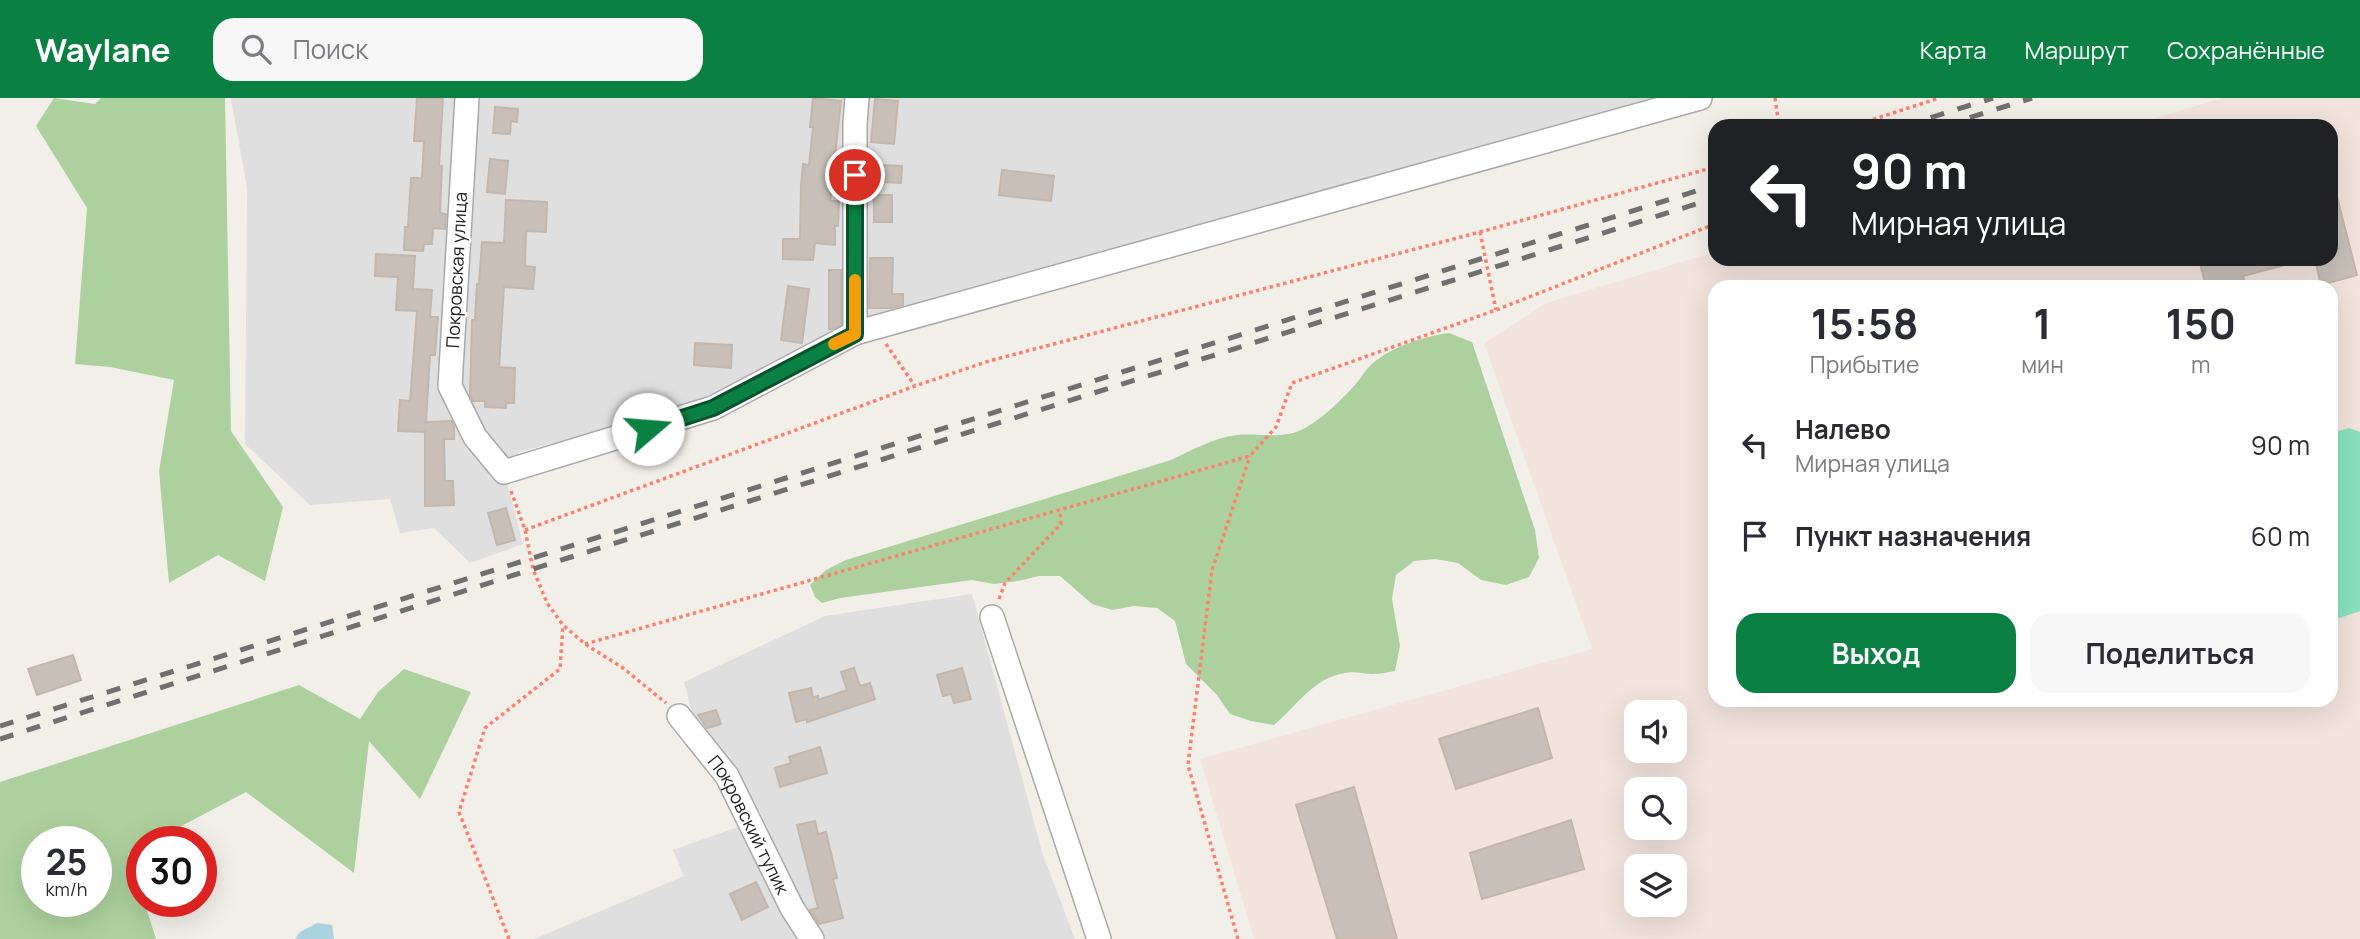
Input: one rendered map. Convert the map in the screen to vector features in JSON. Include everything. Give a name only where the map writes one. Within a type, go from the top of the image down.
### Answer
[{"type":"street","name":"Покровская улица","points":[[467,98],[450,386],[475,437],[504,472]]},
{"type":"street","points":[[857,98],[855,123],[865,331]]},
{"type":"street","points":[[504,472],[713,408],[865,331],[1700,98]]},
{"type":"street","points":[[992,617],[1098,939]]},
{"type":"street","name":"Покровский тупик","points":[[679,716],[727,776],[792,908],[812,939]]},
{"type":"path","points":[[1775,98],[1778,119]]},
{"type":"path","points":[[1874,119],[1939,98]]},
{"type":"path","points":[[525,530],[989,361],[1708,169]]},
{"type":"path","points":[[1238,939],[1188,765],[1212,570],[1250,456],[1276,427],[1292,383],[1496,310],[1708,227]]},
{"type":"path","points":[[1480,232],[1496,310]]},
{"type":"path","points":[[865,331],[915,386]]},
{"type":"path","points":[[585,644],[1250,456]]},
{"type":"path","points":[[504,472],[525,530],[533,569],[547,603],[563,625],[585,644],[655,692],[679,716]]},
{"type":"path","points":[[992,617],[1005,583],[1061,524],[1060,511]]},
{"type":"path","points":[[509,939],[459,811],[485,728],[560,669],[563,625]]},
{"type":"shaded area","points":[[231,98],[1652,98],[867,322],[709,403],[519,452],[504,472],[523,544],[470,563],[434,528],[400,533],[390,499],[310,505],[245,444],[247,188]]},
{"type":"shaded area","points":[[2222,98],[2360,98],[2360,939],[1254,939],[1200,759],[1592,649],[1484,343],[1546,303],[1708,254],[1708,266],[2338,266],[2338,119],[2153,119]]},
{"type":"shaded area","points":[[972,594],[1043,855],[1075,939],[534,939],[684,876],[673,850],[763,818],[735,768],[712,743],[693,716],[684,682],[825,616]]},
{"type":"green space","points":[[54,98],[95,104],[101,98],[225,98],[231,431],[283,507],[265,581],[218,555],[169,583],[159,471],[174,380],[110,367],[75,364],[87,208],[36,126]]},
{"type":"green space","points":[[1449,333],[1472,342],[1535,530],[1539,558],[1529,577],[1506,585],[1481,580],[1458,563],[1435,559],[1414,561],[1396,575],[1392,599],[1400,646],[1395,671],[1373,674],[1348,672],[1334,676],[1306,694],[1274,725],[1230,714],[1217,695],[1186,664],[1175,621],[1157,608],[1134,606],[1112,610],[1092,604],[1060,576],[1039,576],[994,584],[972,580],[840,598],[822,603],[815,597],[810,585],[826,570],[846,560],[1171,460],[1220,439],[1237,435],[1280,435],[1297,432],[1331,409],[1367,369],[1384,355],[1427,337]]},
{"type":"green space","points":[[2349,428],[2360,432],[2360,611],[2338,619],[2338,431]]},
{"type":"green space","points":[[404,669],[471,692],[420,799],[369,741],[354,873],[246,792],[181,826],[126,826],[126,917],[149,917],[156,939],[0,939],[0,782],[299,685],[360,719],[378,692]]},
{"type":"water","points":[[317,923],[332,925],[334,939],[295,939],[300,932]]},
{"type":"building","points":[[417,98],[443,98],[439,166],[442,166],[440,213],[446,214],[445,229],[433,228],[432,244],[424,244],[423,251],[404,250],[411,178],[422,178],[424,141],[414,141]]},
{"type":"building","points":[[813,98],[841,101],[830,201],[839,201],[835,245],[815,243],[813,260],[783,259],[783,239],[800,239],[803,164],[809,165]]},
{"type":"building","points":[[875,99],[898,101],[894,144],[871,142]]},
{"type":"building","points":[[495,107],[518,109],[517,122],[511,121],[510,134],[493,133]]},
{"type":"building","points":[[490,159],[508,161],[505,194],[487,192]]},
{"type":"building","points":[[881,165],[902,166],[901,183],[881,182]]},
{"type":"building","points":[[1002,170],[1054,176],[1051,201],[999,195]]},
{"type":"building","points":[[874,195],[892,195],[892,222],[874,222]]},
{"type":"building","points":[[506,200],[547,202],[546,232],[526,231],[525,266],[535,267],[533,289],[504,287],[499,367],[515,368],[514,403],[506,403],[506,408],[485,407],[485,401],[473,401],[470,395],[472,320],[475,320],[482,242],[504,243]]},
{"type":"building","points":[[2338,201],[2357,275],[2338,280],[2320,280],[2317,266],[2338,266]]},
{"type":"building","points":[[376,254],[415,256],[413,289],[432,290],[430,317],[438,317],[435,355],[430,355],[426,422],[452,421],[454,426],[454,439],[444,439],[445,481],[453,481],[454,505],[425,506],[425,432],[398,431],[400,400],[410,401],[417,311],[396,310],[398,277],[375,276]]},
{"type":"building","points":[[870,258],[893,258],[892,294],[903,294],[903,305],[869,308]]},
{"type":"building","points":[[2201,266],[2281,266],[2243,276],[2244,280],[2204,280]]},
{"type":"building","points":[[829,270],[841,270],[841,325],[832,329],[829,329]]},
{"type":"building","points":[[788,286],[809,289],[802,343],[781,340]]},
{"type":"building","points":[[695,343],[732,345],[731,368],[694,365]]},
{"type":"building","points":[[506,508],[515,540],[497,545],[488,513]]},
{"type":"building","points":[[73,655],[81,680],[37,695],[28,669]]},
{"type":"building","points":[[854,668],[860,686],[870,683],[875,699],[807,722],[807,719],[796,722],[789,693],[811,688],[813,698],[818,696],[818,700],[847,690],[841,672]]},
{"type":"building","points":[[962,668],[971,699],[954,703],[951,694],[943,696],[937,675]]},
{"type":"building","points":[[1538,708],[1552,758],[1456,789],[1439,739]]},
{"type":"building","points":[[716,710],[721,724],[707,728],[698,715]]},
{"type":"building","points":[[820,747],[827,773],[780,787],[775,768],[791,763],[789,757]]},
{"type":"building","points":[[1354,787],[1397,939],[1337,939],[1296,805]]},
{"type":"building","points":[[1571,820],[1584,869],[1482,899],[1470,853]]},
{"type":"building","points":[[815,821],[818,834],[826,832],[837,878],[833,879],[843,918],[819,924],[810,910],[818,908],[797,825]]},
{"type":"building","points":[[756,882],[768,907],[742,920],[730,894]]},
{"type":"railway","points":[[1926,119],[1993,98]]},
{"type":"railway","points":[[1965,119],[2032,98]]},
{"type":"railway","points":[[0,726],[1708,187]]},
{"type":"railway","points":[[0,739],[1708,200]]},
{"type":"slow traffic","points":[[834,344],[855,334],[855,280]]},
{"type":"route","points":[[648,429],[713,408],[855,334],[855,175]]}]
